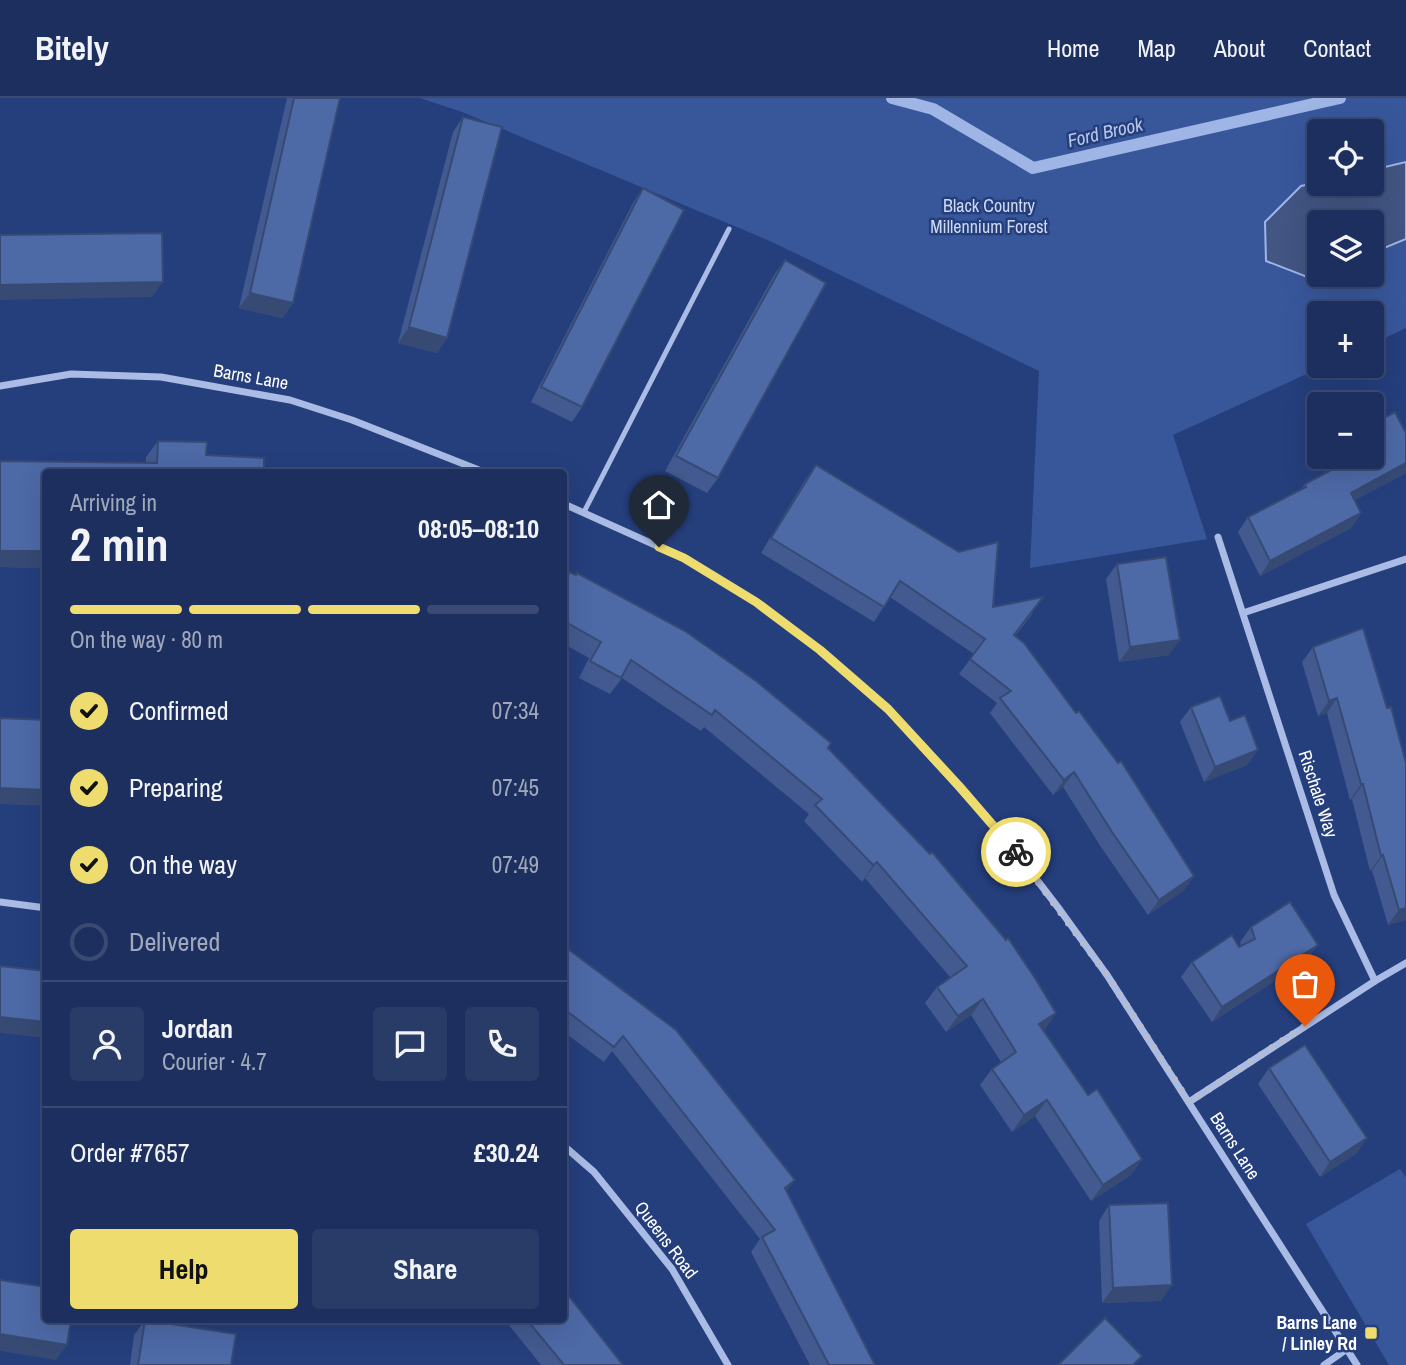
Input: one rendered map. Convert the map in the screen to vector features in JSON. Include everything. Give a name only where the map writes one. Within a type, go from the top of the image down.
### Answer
[{"type":"street","name":"Barns Lane","points":[[0,386],[71,374],[161,377],[290,400],[352,420],[476,469]]},
{"type":"street","name":"Barns Lane","points":[[567,505],[684,558],[756,602],[820,650],[888,709],[1008,842],[1060,909],[1107,975],[1357,1365]]},
{"type":"street","name":"Rischale Way","points":[[1218,537],[1334,895],[1375,981]]},
{"type":"street","points":[[1243,613],[1406,559]]},
{"type":"street","points":[[0,902],[42,907]]},
{"type":"street","points":[[1189,1102],[1406,963]]},
{"type":"street","name":"Queens Road","points":[[567,1149],[594,1172],[672,1269],[728,1365]]},
{"type":"street","points":[[1324,1365],[1347,1349]]},
{"type":"lane","points":[[584,512],[729,229]]},
{"type":"green space","name":"Black Country Millennium Forest","points":[[420,98],[1406,98],[1406,328],[1384,338],[1384,301],[1307,301],[1307,374],[1173,435],[1207,539],[1030,568],[1039,371],[770,241],[462,112]]},
{"type":"green space","points":[[1400,1169],[1406,1177],[1406,1365],[1389,1365],[1306,1224]]},
{"type":"shaded area","points":[[1406,162],[1406,239],[1384,248],[1384,210],[1307,210],[1307,277],[1266,261],[1265,222],[1301,186],[1307,185],[1307,196],[1384,196],[1384,167]]},
{"type":"building","points":[[294,98],[340,98],[293,303],[250,293]]},
{"type":"building","points":[[463,117],[502,127],[447,338],[409,327]]},
{"type":"building","points":[[643,188],[684,210],[582,407],[541,387]]},
{"type":"building","points":[[162,233],[163,282],[0,285],[0,235]]},
{"type":"building","points":[[785,260],[826,283],[718,478],[676,456]]},
{"type":"building","points":[[1395,412],[1406,433],[1406,463],[1351,493],[1361,513],[1270,561],[1248,517],[1306,487],[1305,484],[1333,469],[1384,469],[1384,418]]},
{"type":"building","points":[[158,441],[207,442],[206,455],[264,458],[264,469],[42,469],[42,551],[0,551],[0,461],[157,463]]},
{"type":"building","points":[[816,465],[959,552],[998,542],[993,607],[1043,597],[1014,635],[1024,643],[1076,713],[1079,711],[1118,763],[1121,761],[1194,876],[1159,900],[1074,772],[1064,780],[1000,698],[1011,691],[970,659],[985,639],[900,581],[884,607],[771,538]]},
{"type":"building","points":[[1166,557],[1180,640],[1130,647],[1117,564]]},
{"type":"building","points":[[567,571],[576,575],[577,573],[685,631],[756,681],[831,743],[828,748],[930,854],[932,852],[1006,940],[1008,938],[1056,1013],[1039,1024],[1088,1095],[1097,1089],[1142,1159],[1103,1185],[1047,1100],[1024,1115],[992,1069],[1016,1052],[983,999],[958,1016],[937,987],[967,966],[877,862],[873,865],[815,805],[822,799],[715,710],[712,715],[631,660],[621,678],[590,661],[601,642],[567,623]]},
{"type":"building","points":[[1363,628],[1387,708],[1391,707],[1406,763],[1406,908],[1399,910],[1383,855],[1381,856],[1337,698],[1329,701],[1313,647]]},
{"type":"building","points":[[1220,696],[1230,721],[1245,715],[1258,750],[1215,767],[1191,707]]},
{"type":"building","points":[[0,718],[42,720],[42,790],[0,788]]},
{"type":"building","points":[[1290,902],[1318,945],[1222,1007],[1192,962],[1232,935],[1239,947],[1255,939],[1251,927]]},
{"type":"building","points":[[567,948],[676,1030],[795,1180],[785,1188],[875,1365],[829,1365],[762,1237],[775,1230],[623,1036],[614,1047],[567,1011]]},
{"type":"building","points":[[0,966],[42,971],[42,1022],[0,1017]]},
{"type":"building","points":[[1305,1045],[1367,1138],[1330,1162],[1269,1068]]},
{"type":"building","points":[[1168,1203],[1172,1285],[1113,1288],[1109,1205]]},
{"type":"building","points":[[0,1280],[42,1286],[42,1323],[71,1323],[67,1345],[0,1334]]},
{"type":"building","points":[[567,1294],[623,1365],[564,1365],[529,1323],[567,1323]]},
{"type":"building","points":[[1105,1318],[1142,1356],[1133,1365],[1058,1365]]},
{"type":"building","points":[[145,1323],[164,1323],[236,1334],[231,1365],[138,1365]]},
{"type":"waterway","name":"Ford Brook","points":[[892,98],[933,109],[1033,168],[1340,98]]},
{"type":"way so far","points":[[1016,852],[1107,975],[1189,1102],[1305,1026]]},
{"type":"place","name":"Barns Lane / Linley Rd","points":[[1371,1333]]},
{"type":"route","points":[[659,547],[684,558],[756,602],[820,650],[888,709],[1016,852]]}]
